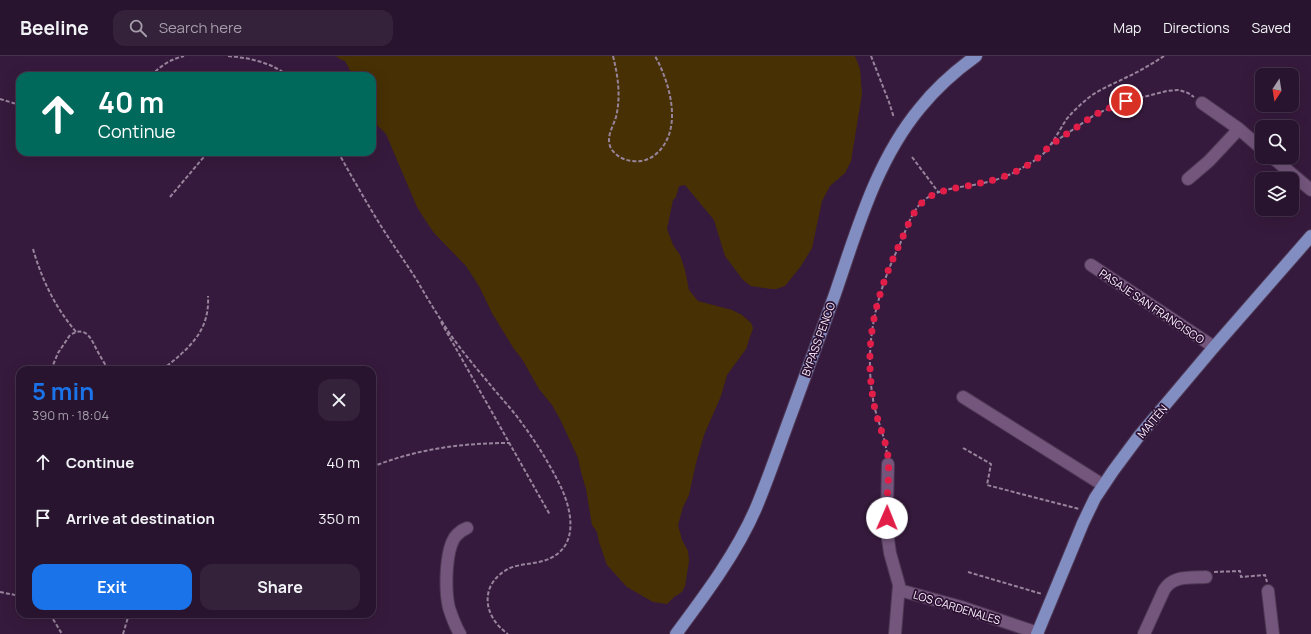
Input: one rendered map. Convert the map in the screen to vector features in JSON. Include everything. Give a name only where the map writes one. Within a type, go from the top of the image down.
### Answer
[{"type":"main road","name":"BYPASS PENCO","points":[[676,634],[730,557],[755,510],[835,292],[856,230],[884,166],[900,137],[919,108],[938,87],[976,56]]},
{"type":"main road","name":"MAITÉN","points":[[1038,634],[1088,511],[1103,485],[1140,436],[1214,347],[1311,236]]},
{"type":"street","points":[[1202,103],[1239,129],[1255,143]]},
{"type":"street","points":[[1188,179],[1209,161],[1239,129]]},
{"type":"street","points":[[1280,164],[1311,190]]},
{"type":"street","name":"PASAJE SAN FRANCISCO","points":[[1091,266],[1214,347]]},
{"type":"street","points":[[963,397],[1103,485]]},
{"type":"street","points":[[888,464],[888,539],[899,590],[895,634]]},
{"type":"street","points":[[460,634],[452,619],[448,598],[447,578],[452,543],[457,535],[467,528]]},
{"type":"street","points":[[1144,634],[1164,590],[1169,583],[1179,578],[1206,577]]},
{"type":"street","name":"LOS CARDENALES","points":[[899,590],[968,609],[1038,634]]},
{"type":"street","points":[[1268,591],[1273,634]]},
{"type":"path","points":[[155,72],[165,63],[184,56]]},
{"type":"path","points":[[228,56],[264,63],[282,72]]},
{"type":"path","points":[[613,56],[619,94],[616,117],[609,137],[610,146],[614,153],[623,158],[640,161],[650,158],[659,152],[666,142],[671,127],[672,113],[670,96],[664,73],[655,56]]},
{"type":"path","points":[[871,56],[894,118]]},
{"type":"path","points":[[888,464],[887,449],[878,419],[872,388],[870,356],[872,325],[880,291],[906,229],[921,204],[932,195],[953,188],[981,183],[1007,175],[1032,162],[1044,153],[1069,116],[1089,97],[1099,90],[1143,69],[1164,56]]},
{"type":"path","points":[[1049,146],[1096,114],[1126,101],[1167,90],[1179,90],[1188,93],[1202,103]]},
{"type":"path","points":[[0,99],[16,104]]},
{"type":"path","points":[[170,197],[205,156]]},
{"type":"path","points":[[340,156],[380,225],[433,308],[469,360],[510,407],[532,436],[552,469],[568,504],[570,528],[568,540],[563,549],[555,556],[544,561],[510,568],[499,576],[489,591],[487,600],[489,612],[498,626],[508,634]]},
{"type":"path","points":[[912,157],[939,193]]},
{"type":"path","points":[[33,250],[50,294],[62,314],[76,332]]},
{"type":"path","points":[[167,366],[191,345],[201,332],[209,303],[208,296]]},
{"type":"path","points":[[433,308],[550,515]]},
{"type":"path","points":[[53,366],[64,343],[70,335],[76,332],[84,332],[90,336],[106,366]]},
{"type":"path","points":[[376,466],[409,455],[445,447],[480,443],[509,443]]},
{"type":"path","points":[[963,448],[991,464],[987,485],[1088,511]]},
{"type":"path","points":[[1206,577],[1208,573],[1240,571],[1241,577],[1265,575],[1268,591]]},
{"type":"path","points":[[968,572],[1052,597]]},
{"type":"path","points":[[0,592],[16,595]]},
{"type":"path","points":[[52,618],[62,634]]},
{"type":"path","points":[[123,634],[128,618]]},
{"type":"shaded area","points":[[336,56],[855,56],[860,69],[862,94],[851,161],[845,173],[830,186],[822,201],[812,248],[801,266],[785,286],[771,289],[751,286],[743,280],[725,256],[714,220],[685,185],[679,186],[676,197],[673,200],[667,229],[673,245],[680,255],[689,290],[698,301],[732,310],[742,315],[751,323],[753,328],[746,349],[727,375],[721,396],[704,435],[689,495],[683,507],[678,525],[682,540],[688,551],[689,561],[685,586],[682,592],[667,604],[653,602],[627,587],[607,565],[597,532],[592,525],[586,489],[578,458],[561,421],[552,405],[539,389],[522,359],[514,349],[492,313],[479,286],[466,266],[434,233],[417,207],[386,134],[376,124],[376,72],[351,72],[345,61]]},
{"type":"route","points":[[887,518],[888,456],[874,405],[870,342],[872,325],[880,291],[893,257],[912,217],[918,207],[932,195],[953,188],[994,180],[1020,169],[1044,153],[1049,146],[1096,114],[1126,101]]}]
